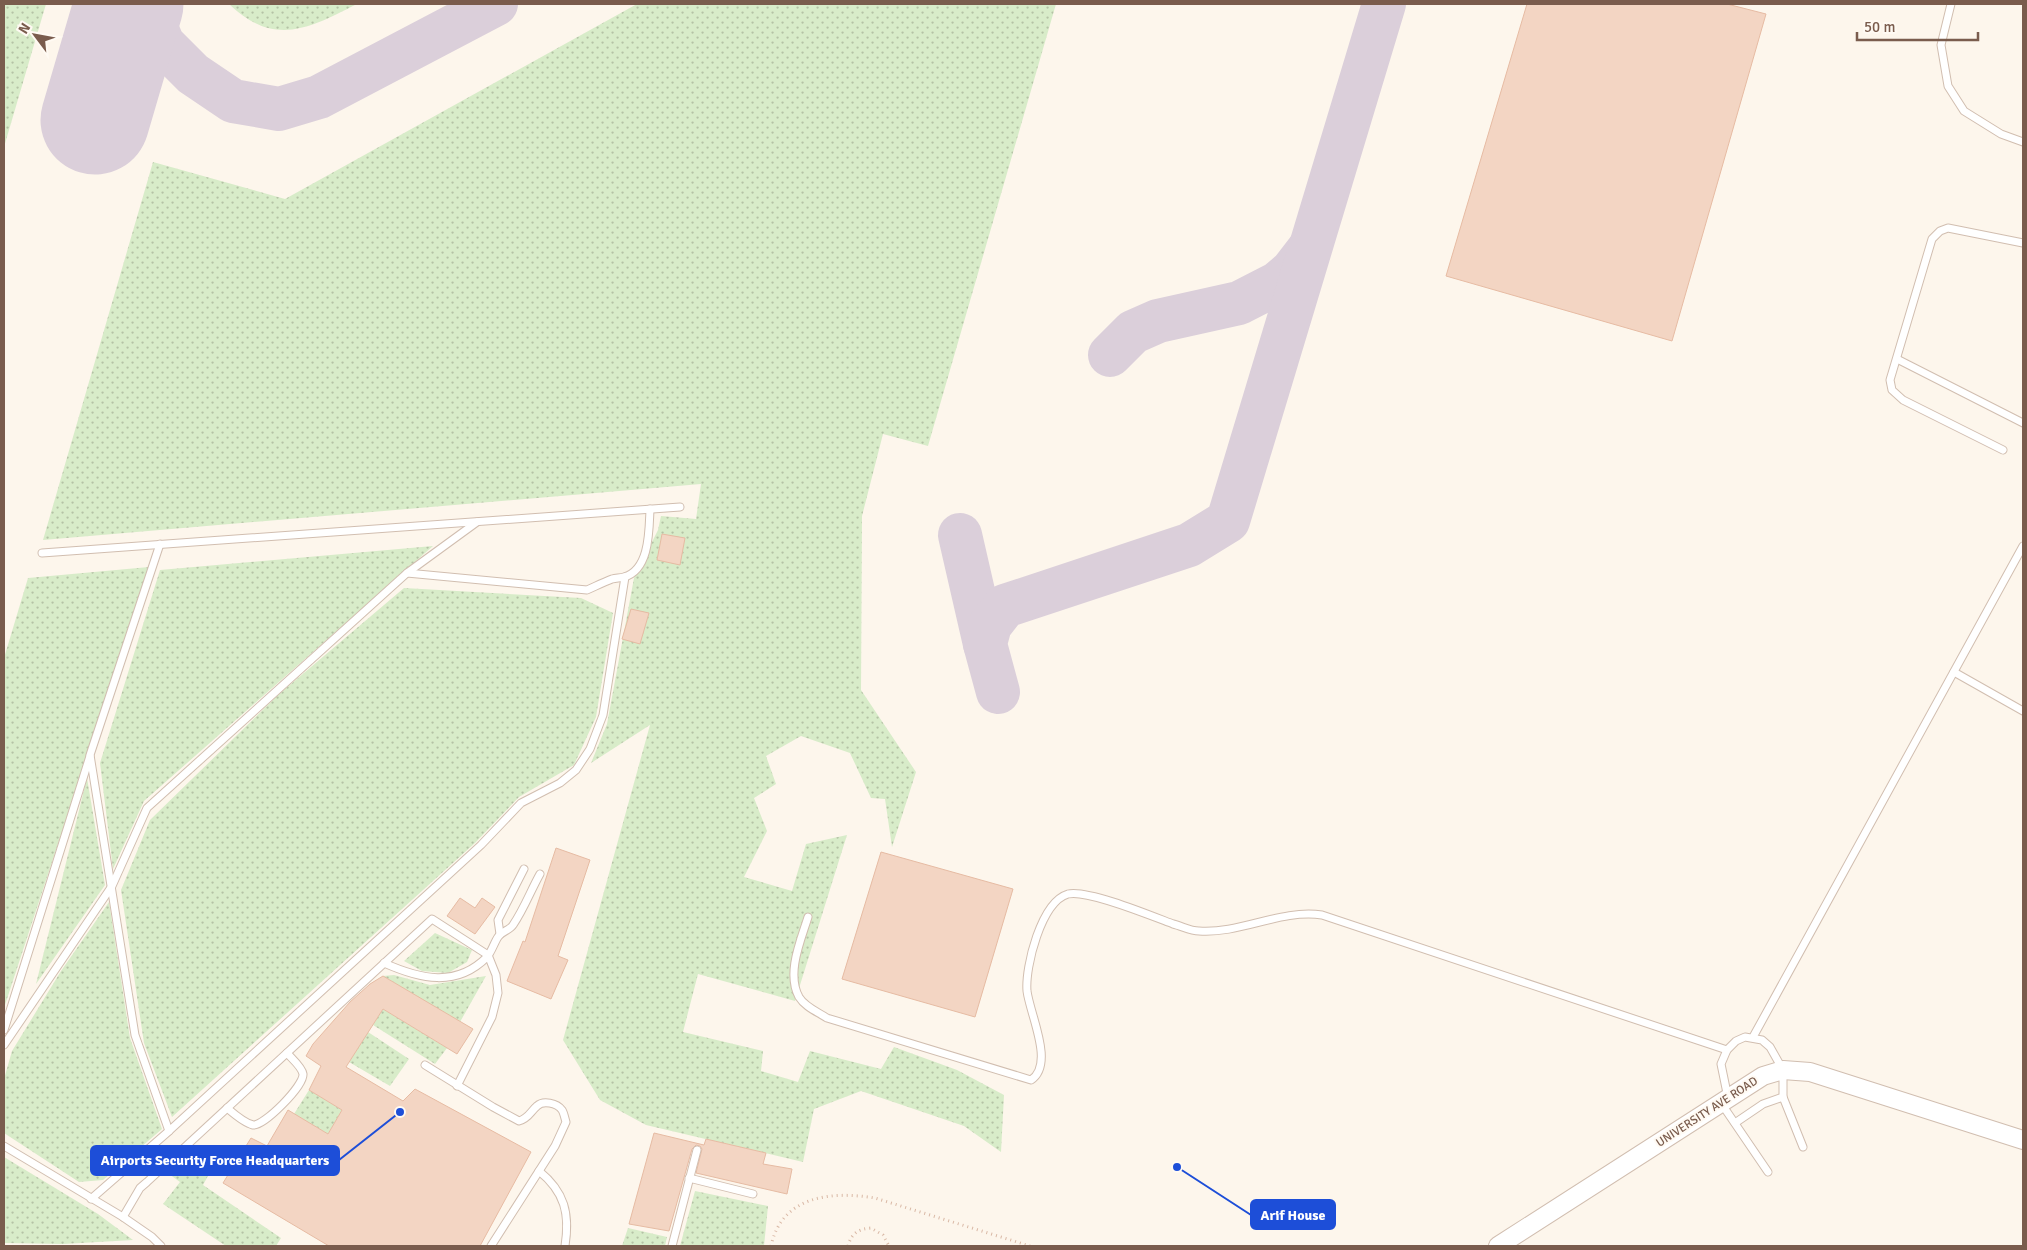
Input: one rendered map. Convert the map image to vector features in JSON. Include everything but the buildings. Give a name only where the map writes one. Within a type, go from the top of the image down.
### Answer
[{"type":"street","name":"UNIVERSITY AVE ROAD","points":[[1498,1246],[1763,1076],[1783,1070],[1810,1072],[2023,1140]]},
{"type":"lane","points":[[1951,4],[1941,45],[1948,86],[1964,111],[2001,134],[2023,142]]},
{"type":"lane","points":[[2003,450],[1896,396],[1892,390],[1890,380],[1932,239],[1940,231],[1948,228],[2023,243]]},
{"type":"lane","points":[[1897,359],[2023,423]]},
{"type":"lane","points":[[42,553],[680,507]]},
{"type":"lane","points":[[407,573],[588,590],[614,578],[625,577],[634,571],[642,561],[649,544],[650,509]]},
{"type":"lane","points":[[4,1046],[112,886],[148,808],[407,573],[478,521]]},
{"type":"lane","points":[[4,1030],[90,755],[160,544]]},
{"type":"lane","points":[[1753,1037],[2023,546]]},
{"type":"lane","points":[[91,1199],[169,1131],[481,845],[521,803],[560,783],[576,770],[590,749],[603,715],[625,577]]},
{"type":"lane","points":[[1954,672],[2023,711]]},
{"type":"lane","points":[[90,755],[134,1035],[169,1131]]},
{"type":"lane","points":[[500,934],[498,920],[524,869]]},
{"type":"lane","points":[[384,963],[416,976],[451,977],[471,970],[488,955],[500,934],[512,927],[540,874]]},
{"type":"lane","points":[[808,917],[796,956],[794,979],[799,997],[809,1008],[828,1018],[1031,1080],[1037,1076],[1042,1063],[1027,991],[1032,950],[1050,909],[1058,899],[1069,894],[1092,896],[1196,931],[1223,930],[1293,915],[1309,913],[1322,915],[1728,1050]]},
{"type":"lane","points":[[123,1217],[140,1188],[432,919],[488,955],[496,974],[498,993],[492,1017],[457,1086]]},
{"type":"lane","points":[[1768,1172],[1734,1123],[1724,1101],[1721,1064],[1728,1050],[1736,1041],[1745,1037],[1753,1037],[1762,1040],[1770,1047],[1783,1070],[1783,1097],[1803,1147]]},
{"type":"lane","points":[[227,1108],[252,1125],[258,1125],[273,1113],[300,1085],[302,1079],[302,1070],[287,1052]]},
{"type":"lane","points":[[425,1065],[457,1086],[519,1121],[530,1115],[537,1105],[544,1102],[562,1110],[566,1122],[562,1131],[491,1246]]},
{"type":"lane","points":[[1734,1123],[1763,1104],[1783,1097]]},
{"type":"lane","points":[[4,1146],[123,1217],[152,1237],[161,1246]]},
{"type":"lane","points":[[672,1246],[697,1150]]},
{"type":"lane","points":[[538,1171],[558,1190],[564,1204],[568,1227],[565,1246]]},
{"type":"lane","points":[[690,1178],[753,1194]]},
{"type":"path","points":[[771,1246],[777,1226],[794,1209],[825,1196],[849,1194],[875,1198],[1030,1246]]},
{"type":"path","points":[[848,1246],[851,1237],[857,1232],[870,1228],[883,1234],[889,1246]]},
{"type":"green space","points":[[4,4],[46,4],[4,147]]},
{"type":"green space","points":[[229,4],[357,4],[323,21],[292,30],[261,26],[245,17]]},
{"type":"green space","points":[[637,4],[1056,4],[928,446],[883,434],[862,516],[861,690],[916,772],[892,847],[885,799],[871,798],[850,753],[801,736],[766,756],[776,784],[754,798],[767,831],[744,877],[792,891],[806,844],[847,835],[795,1001],[698,974],[683,1032],[763,1051],[761,1071],[798,1082],[810,1051],[881,1069],[894,1047],[957,1070],[1004,1095],[1001,1152],[964,1126],[861,1091],[814,1109],[803,1162],[646,1125],[600,1100],[563,1040],[650,725],[591,763],[607,724],[634,578],[658,530],[661,516],[696,519],[701,484],[43,540],[153,162],[285,199]]},
{"type":"green space","points":[[433,546],[144,801],[113,869],[100,763],[160,570]]},
{"type":"green space","points":[[149,567],[4,1008],[4,658],[28,578]]},
{"type":"green space","points":[[404,588],[581,598],[613,613],[596,717],[574,765],[519,797],[475,843],[172,1117],[144,1043],[121,890],[150,820],[278,695]]},
{"type":"green space","points":[[87,778],[105,885],[36,984]]},
{"type":"green space","points":[[109,902],[130,1038],[162,1129],[103,1180],[79,1182],[4,1133],[4,1079],[12,1051],[61,971]]},
{"type":"green space","points":[[435,933],[472,950],[467,962],[448,973],[422,971],[404,961]]},
{"type":"green space","points":[[394,975],[430,985],[486,976],[460,1022],[383,976]]},
{"type":"green space","points":[[383,1009],[447,1048],[435,1064],[373,1025]]},
{"type":"green space","points":[[368,1032],[409,1059],[390,1086],[349,1062]]},
{"type":"green space","points":[[309,1090],[342,1110],[328,1134],[294,1114]]},
{"type":"green space","points":[[191,1150],[214,1165],[203,1185],[281,1238],[276,1246],[226,1246],[163,1204],[180,1182],[169,1174]]},
{"type":"green space","points":[[4,1157],[98,1214],[133,1240],[63,1244],[4,1243]]},
{"type":"green space","points":[[695,1191],[768,1206],[764,1246],[680,1246]]},
{"type":"green space","points":[[628,1228],[667,1237],[665,1246],[622,1246]]},
{"type":"taxiway","points":[[146,4],[163,44],[193,74],[233,101],[279,109],[319,97],[496,4]]},
{"type":"taxiway","points":[[998,692],[985,644],[990,625],[1005,606],[1189,545],[1228,521],[1384,4]]},
{"type":"taxiway","points":[[1110,355],[1133,332],[1158,321],[1239,303],[1278,283],[1292,271],[1309,249]]},
{"type":"taxiway","points":[[960,535],[985,644]]},
{"type":"runway","points":[[95,120],[129,4]]},
{"type":"place","name":"Airports Security Force Headquarters","points":[[400,1112]]},
{"type":"place","name":"Arif House","points":[[1177,1167]]}]
